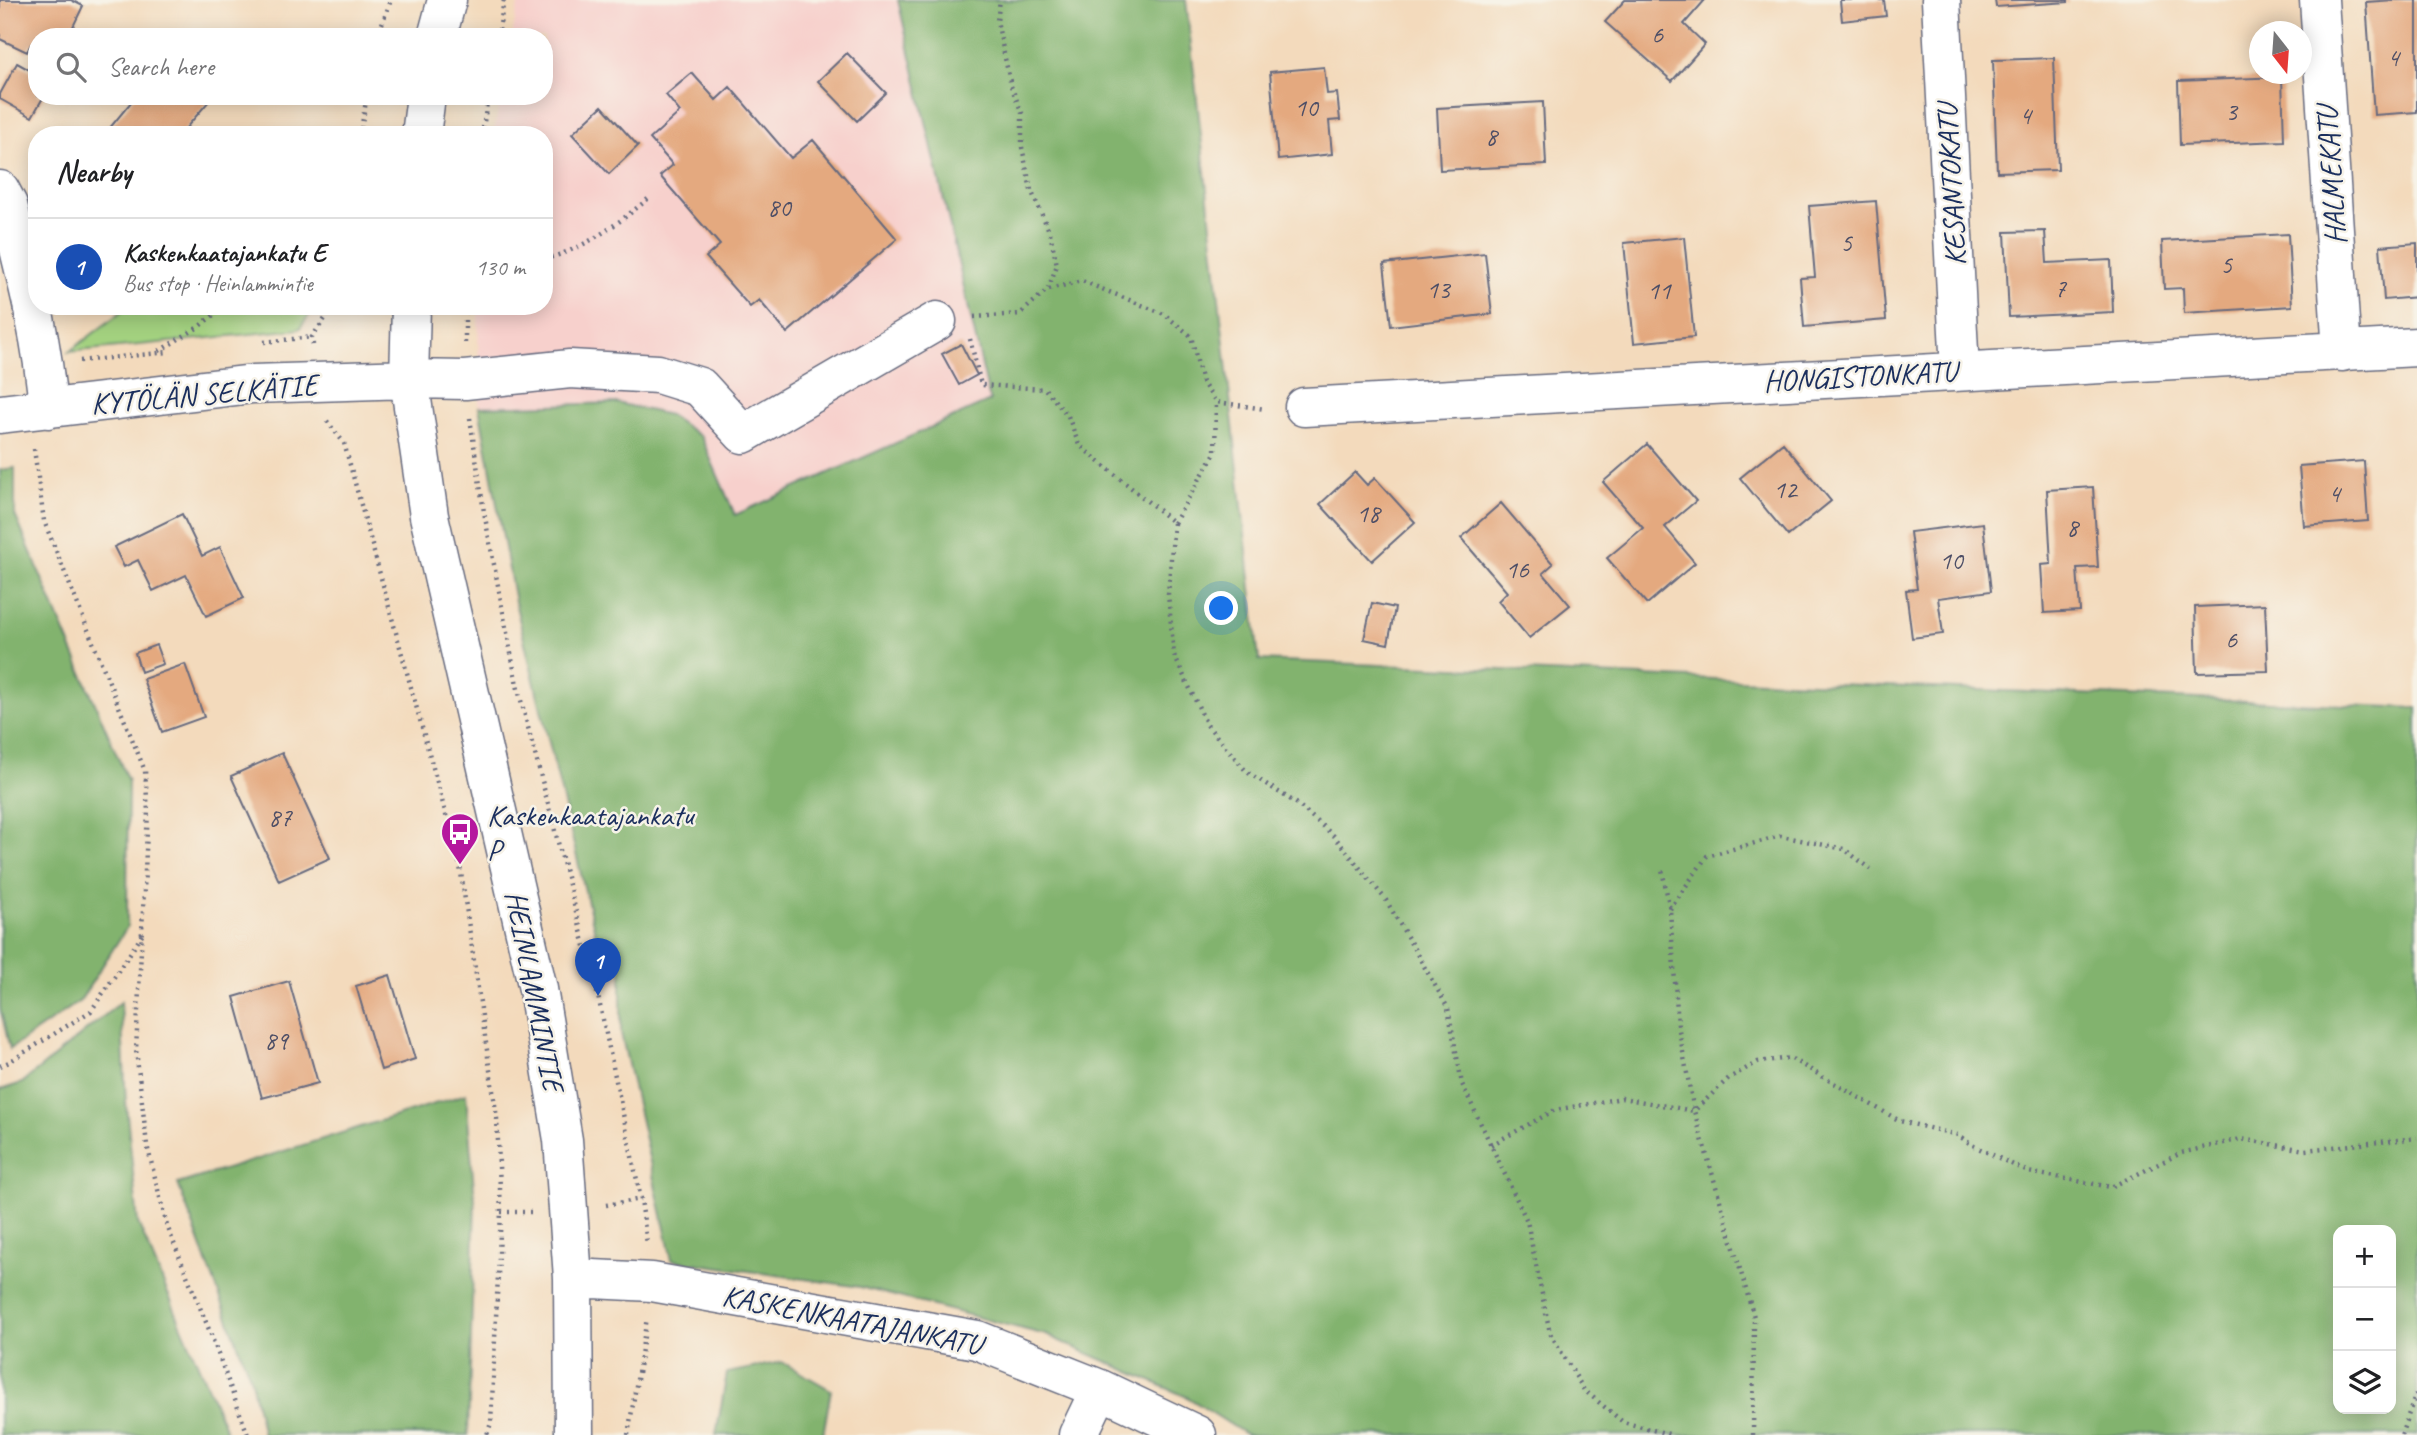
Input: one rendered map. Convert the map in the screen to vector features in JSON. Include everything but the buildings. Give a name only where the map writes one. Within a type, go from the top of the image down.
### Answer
[{"type":"street","points":[[439,28],[447,0]]},
{"type":"street","name":"KESANTOKATU","points":[[1941,0],[1960,371]]},
{"type":"street","name":"HALMEKATU","points":[[2319,0],[2342,352]]},
{"type":"street","points":[[422,126],[425,105]]},
{"type":"street","points":[[0,190],[8,205],[28,283]]},
{"type":"street","points":[[36,315],[45,366],[48,409]]},
{"type":"street","name":"HEINLAMMINTIE","points":[[411,315],[408,379],[429,516],[538,989],[563,1140],[573,1278],[574,1435]]},
{"type":"street","name":"KYTÖLÄN SELKÄTIE","points":[[0,414],[253,384],[465,380],[570,369],[658,374],[700,387],[743,434],[951,319]]},
{"type":"street","name":"HONGISTONKATU","points":[[1304,407],[2417,347]]},
{"type":"street","name":"KASKENKAATAJANKATU","points":[[573,1278],[652,1282],[977,1340],[1100,1389],[1197,1435]]},
{"type":"street","points":[[1078,1435],[1100,1389]]},
{"type":"path","points":[[380,28],[391,0]]},
{"type":"path","points":[[499,28],[504,0]]},
{"type":"path","points":[[1000,0],[997,21],[1011,86],[1022,113],[1024,158],[1031,190],[1050,233],[1057,265],[1048,289],[1020,314],[951,319],[981,386],[1045,389],[1068,416],[1079,445],[1174,523]]},
{"type":"path","points":[[362,126],[365,105]]},
{"type":"path","points":[[483,126],[487,105]]},
{"type":"path","points":[[553,257],[607,232],[648,199]]},
{"type":"path","points":[[1048,289],[1082,281],[1164,314],[1191,336],[1202,382],[1216,402],[1215,453],[1174,523],[1168,594],[1174,655],[1207,725],[1247,772],[1296,803],[1334,836],[1386,900],[1448,1008],[1462,1084],[1527,1220],[1549,1333],[1584,1390],[1623,1423],[1672,1435]]},
{"type":"path","points":[[157,353],[214,315]]},
{"type":"path","points":[[328,315],[312,337],[314,382],[322,415],[344,443],[460,866],[498,1118],[500,1212],[491,1423],[487,1435]]},
{"type":"path","points":[[465,315],[465,380],[484,512],[517,685],[598,996],[641,1199],[652,1282],[628,1435]]},
{"type":"path","points":[[1216,402],[1266,409],[1304,407]]},
{"type":"path","points":[[33,446],[44,521],[145,771],[148,811],[144,933],[136,1050],[147,1145],[167,1226],[210,1332],[247,1435]]},
{"type":"path","points":[[1670,910],[1707,856],[1781,836],[1844,849],[1871,869]]},
{"type":"path","points":[[1662,869],[1670,910],[1678,1025],[1694,1111],[1754,1317],[1752,1435]]},
{"type":"path","points":[[0,1066],[91,1011],[144,933]]},
{"type":"path","points":[[1694,1111],[1729,1078],[1758,1062],[1790,1058],[1900,1121],[1958,1135],[1972,1145],[2028,1172],[2111,1186],[2181,1153],[2241,1139],[2305,1150],[2417,1138]]},
{"type":"path","points":[[1491,1145],[1555,1110],[1622,1098],[1694,1111]]},
{"type":"path","points":[[2401,1435],[2417,1391]]},
{"type":"shaded area","points":[[519,0],[898,0],[990,401],[735,515],[701,437],[617,403],[479,407],[478,315],[553,315],[553,126],[495,126],[499,105],[553,105],[553,28],[514,28]]},
{"type":"green space","points":[[898,0],[1186,0],[1259,660],[2417,708],[2417,1435],[1247,1435],[1187,1397],[1046,1335],[860,1287],[672,1260],[621,1033],[621,965],[595,932],[515,602],[479,407],[617,403],[669,415],[701,437],[735,515],[990,401]]},
{"type":"green space","points":[[117,315],[309,315],[299,329],[69,352]]},
{"type":"green space","points":[[15,468],[15,515],[128,781],[127,927],[80,1001],[10,1049],[0,1008],[0,470]]},
{"type":"green space","points":[[121,1002],[126,1104],[138,1223],[228,1435],[0,1435],[0,1090],[22,1083]]},
{"type":"green space","points":[[466,1094],[475,1201],[468,1435],[263,1435],[251,1380],[178,1184]]},
{"type":"green space","points":[[782,1362],[831,1390],[823,1435],[716,1435],[727,1373]]},
{"type":"place","name":"Kaskenkaatajankatu P","points":[[460,866]]},
{"type":"place","name":"Kaskenkaatajankatu E","points":[[598,996]]}]
